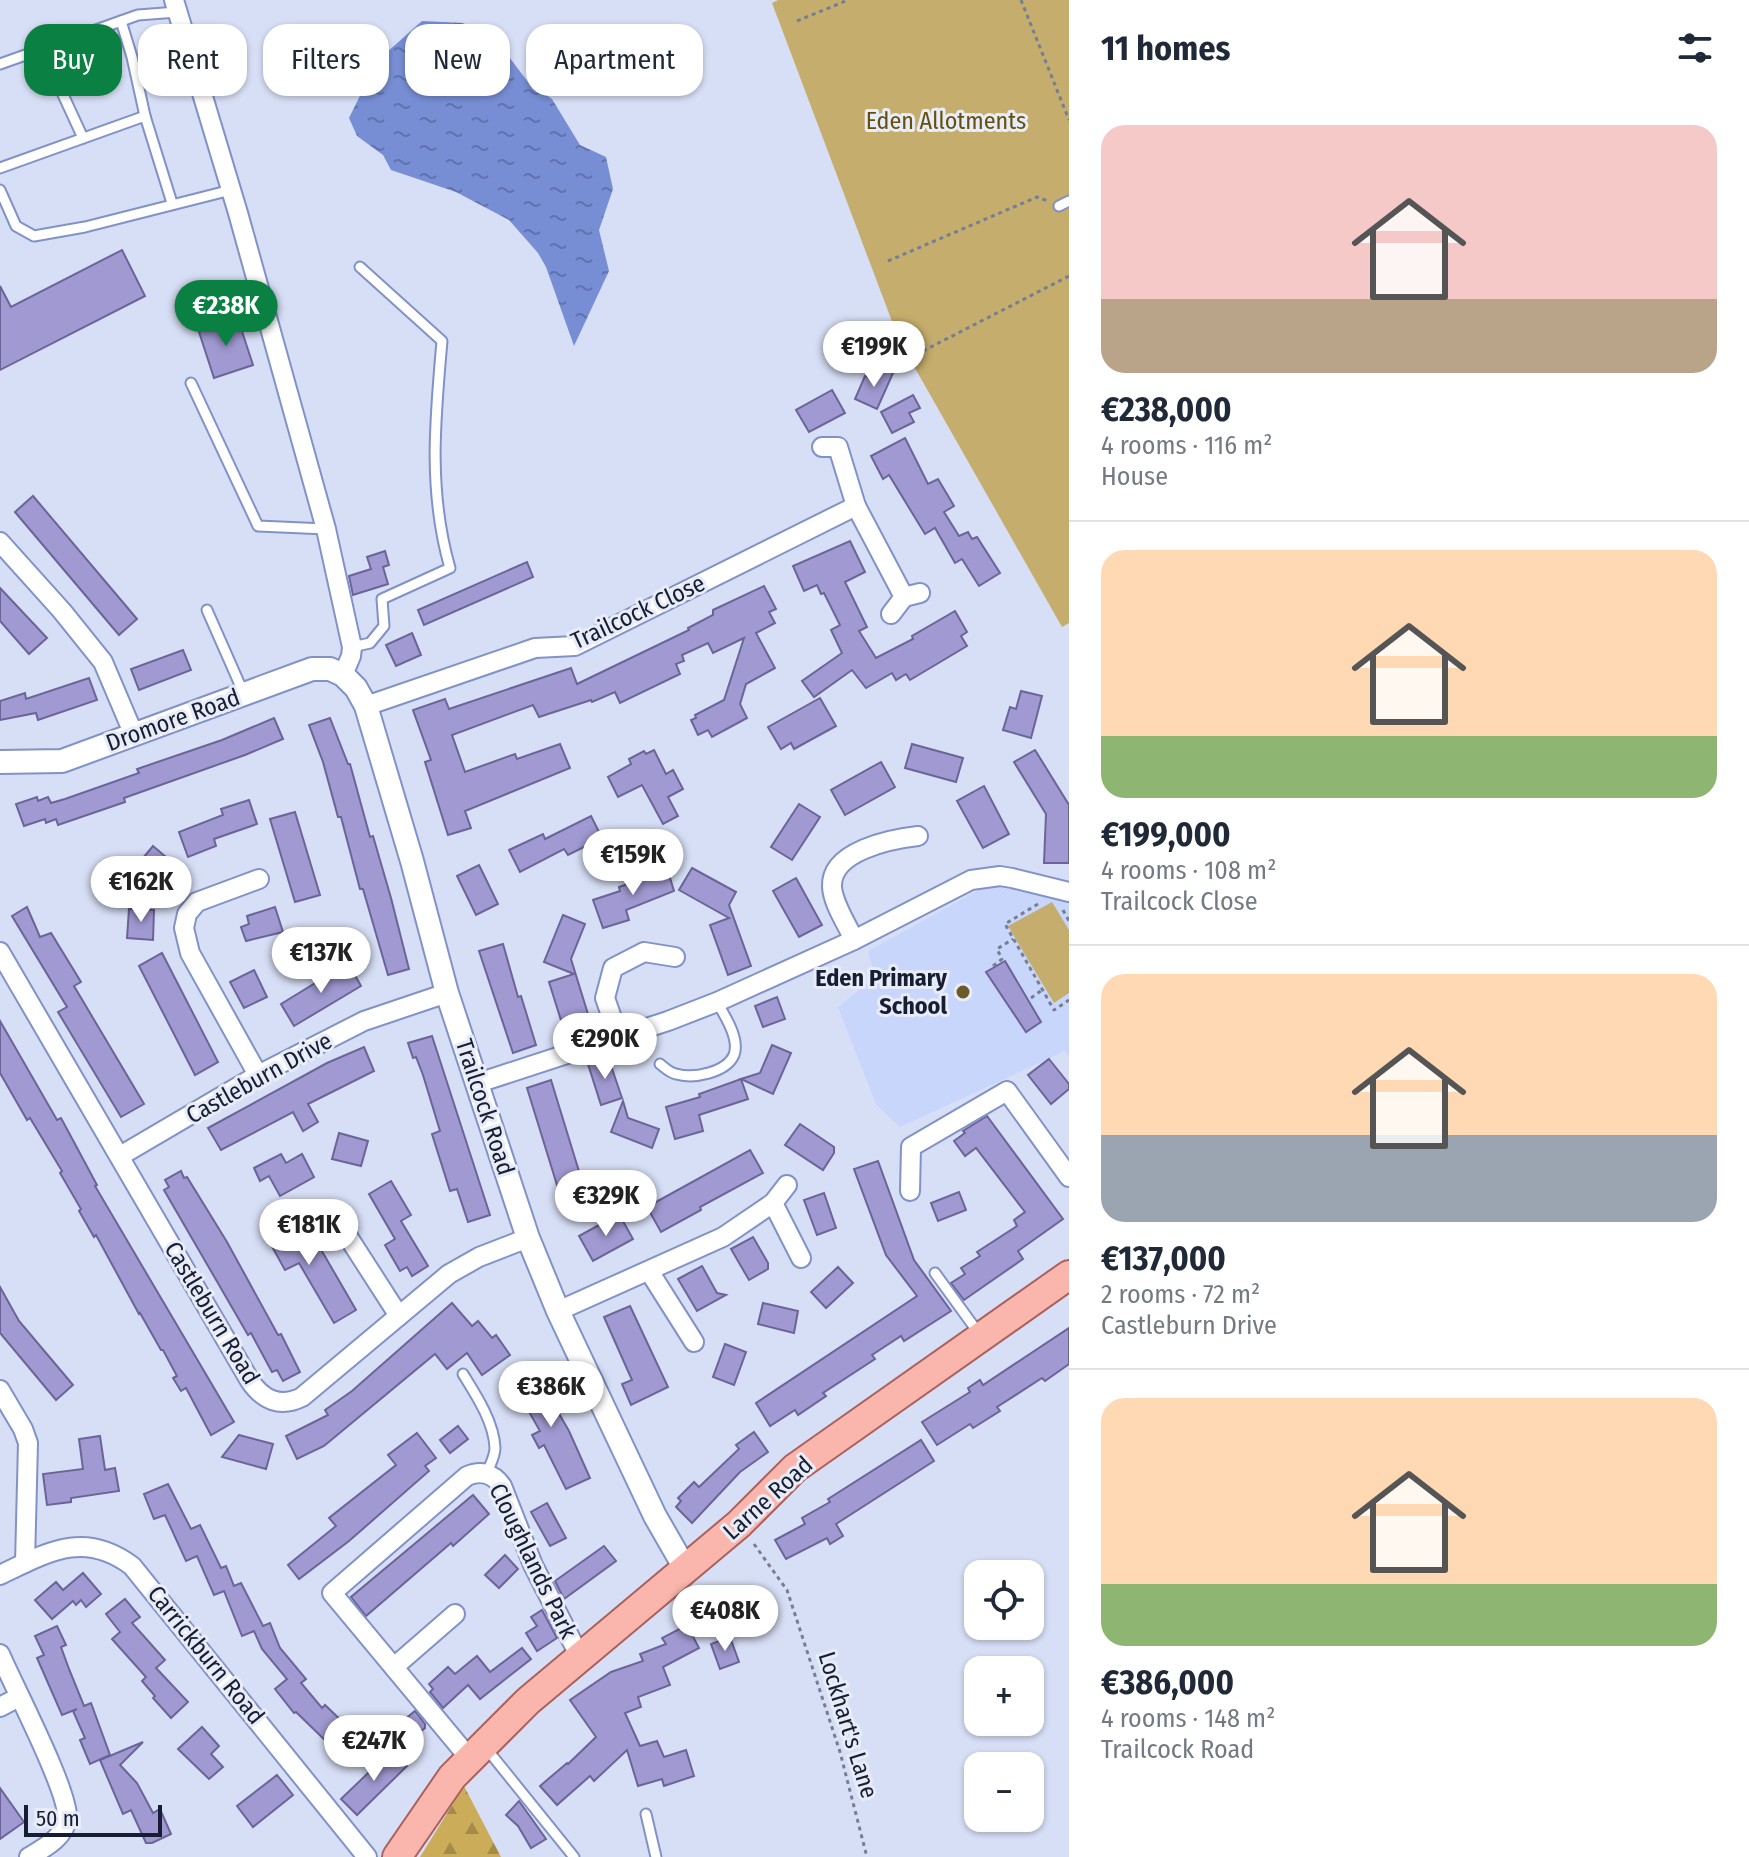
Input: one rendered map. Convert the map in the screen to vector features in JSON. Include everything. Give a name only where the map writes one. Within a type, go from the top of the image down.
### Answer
[{"type":"main road","name":"Larne Road","points":[[397,1857],[435,1799],[528,1701],[739,1524],[795,1468],[1069,1275]]},
{"type":"street","points":[[176,6],[326,529],[352,647],[343,675]]},
{"type":"street","points":[[838,446],[856,506],[912,595],[891,614]]},
{"type":"street","name":"Trailcock Close","points":[[366,706],[535,648],[575,646],[856,506]]},
{"type":"street","points":[[0,542],[103,662],[134,735]]},
{"type":"street","name":"Dromore Road","points":[[0,762],[62,761],[312,669],[330,669],[343,675]]},
{"type":"street","name":"Trailcock Road","points":[[343,675],[356,688],[366,706],[447,993],[528,1238],[558,1311],[655,1516],[686,1570]]},
{"type":"street","points":[[854,940],[832,891],[833,873],[853,854],[885,842],[918,836]]},
{"type":"street","points":[[478,1083],[619,1038],[717,1002],[854,940],[959,885],[981,878],[1012,878],[1064,897]]},
{"type":"street","points":[[258,1075],[190,953],[184,928],[187,914],[197,902],[259,879]]},
{"type":"street","name":"Castleburn Road","points":[[0,952],[250,1381],[265,1398],[286,1403],[302,1397],[459,1267],[528,1238]]},
{"type":"street","points":[[619,1038],[605,998],[613,968],[644,952],[675,957]]},
{"type":"street","name":"Castleburn Drive","points":[[120,1156],[258,1075],[364,1021],[447,993]]},
{"type":"street","points":[[910,1191],[911,1147],[1007,1091],[1069,1177]]},
{"type":"street","points":[[558,1311],[723,1237],[773,1203],[787,1185]]},
{"type":"street","points":[[773,1203],[801,1258]]},
{"type":"street","points":[[334,1215],[399,1316]]},
{"type":"street","points":[[649,1271],[694,1342]]},
{"type":"street","points":[[0,1390],[28,1443],[25,1563]]},
{"type":"street","name":"Cloughlands Park","points":[[394,1667],[332,1593],[467,1476],[479,1472],[497,1478],[502,1486],[533,1565],[581,1659]]},
{"type":"street","name":"Carrickburn Road","points":[[0,1575],[58,1549],[84,1546],[111,1552],[132,1566],[367,1857]]},
{"type":"street","points":[[455,1614],[394,1667],[477,1752]]},
{"type":"street","points":[[0,1654],[59,1784],[67,1811],[67,1820],[59,1836],[29,1857]]},
{"type":"street","points":[[0,1707],[19,1697]]},
{"type":"lane","points":[[113,24],[176,6]]},
{"type":"lane","points":[[121,21],[145,116],[172,203]]},
{"type":"lane","points":[[0,64],[24,55]]},
{"type":"lane","points":[[64,96],[83,138]]},
{"type":"lane","points":[[0,168],[145,116]]},
{"type":"lane","points":[[0,190],[16,226],[34,236],[85,227],[231,190]]},
{"type":"lane","points":[[1059,206],[1069,201]]},
{"type":"lane","points":[[352,647],[370,643],[384,626],[382,599],[450,568],[441,521],[433,435],[442,341],[360,267]]},
{"type":"lane","points":[[191,383],[258,526],[326,529]]},
{"type":"lane","points":[[207,610],[244,694]]},
{"type":"lane","points":[[660,1064],[674,1074],[692,1076],[727,1065],[735,1054],[734,1038],[717,1002]]},
{"type":"lane","points":[[935,1273],[982,1338]]},
{"type":"lane","points":[[463,1374],[478,1398],[490,1427],[495,1449],[487,1473]]},
{"type":"lane","points":[[477,1752],[574,1857]]},
{"type":"lane","points":[[646,1814],[656,1857]]},
{"type":"path","points":[[797,21],[848,0]]},
{"type":"path","points":[[1021,0],[1069,120]]},
{"type":"path","points":[[888,261],[1037,197],[1059,206]]},
{"type":"path","points":[[923,351],[1069,276]]},
{"type":"path","points":[[1064,897],[1069,921]]},
{"type":"path","points":[[1047,899],[1005,924],[1054,1010],[1069,1000]]},
{"type":"path","points":[[993,966],[1002,959],[997,949],[1013,939]]},
{"type":"path","points":[[1031,998],[1042,990]]},
{"type":"path","name":"Lockhart's Lane","points":[[739,1524],[787,1590],[840,1752],[867,1857]]},
{"type":"shaded area","name":"Eden Primary School","points":[[1002,885],[1069,902],[1069,1056],[1065,1051],[900,1127],[876,1104],[838,1007],[875,977],[868,951],[979,890]]},
{"type":"green space","name":"Eden Allotments","points":[[778,0],[1069,0],[1069,623],[1062,627],[899,340],[772,3]]},
{"type":"green space","points":[[1052,902],[1069,930],[1069,993],[1054,1003],[1008,926]]},
{"type":"green space","points":[[464,1786],[501,1857],[420,1857]]},
{"type":"water","points":[[422,21],[465,24],[419,24]]},
{"type":"water","points":[[405,36],[405,96],[510,96],[510,58],[526,79],[526,96],[548,96],[552,99],[580,145],[606,157],[613,189],[599,230],[609,271],[574,346],[546,267],[509,220],[456,192],[391,170],[383,155],[357,136],[349,118],[360,96],[389,96],[389,50]]},
{"type":"building","points":[[122,250],[145,296],[0,370],[0,286],[11,307]]},
{"type":"building","points":[[238,319],[253,365],[214,378],[199,332]]},
{"type":"building","points":[[880,368],[893,373],[877,409],[855,399],[865,376],[874,380]]},
{"type":"building","points":[[832,390],[845,413],[809,432],[796,410]]},
{"type":"building","points":[[913,395],[920,408],[909,413],[914,422],[892,433],[881,412]]},
{"type":"building","points":[[905,438],[928,484],[938,479],[954,506],[944,512],[959,536],[968,532],[972,539],[977,537],[1000,573],[979,586],[962,559],[955,563],[935,528],[925,534],[889,475],[883,479],[871,456]]},
{"type":"building","points":[[33,496],[137,619],[119,635],[15,512]]},
{"type":"building","points":[[850,541],[865,572],[845,582],[867,627],[859,631],[876,658],[913,639],[912,636],[955,611],[967,632],[961,636],[967,646],[910,680],[906,674],[896,680],[892,673],[866,688],[852,670],[814,697],[802,681],[842,653],[831,630],[840,625],[824,593],[821,594],[817,585],[804,591],[793,566]]},
{"type":"building","points":[[385,551],[389,565],[383,567],[388,584],[353,595],[349,576],[371,569],[367,557]]},
{"type":"building","points":[[527,562],[533,577],[424,625],[418,610]]},
{"type":"building","points":[[764,586],[776,609],[769,612],[775,623],[756,633],[775,668],[746,684],[740,704],[747,718],[712,737],[708,730],[698,735],[691,720],[724,700],[744,638],[713,653],[708,643],[682,655],[684,661],[676,664],[680,674],[620,703],[615,692],[539,717],[533,705],[452,735],[465,772],[515,754],[517,759],[560,744],[570,768],[465,811],[471,828],[448,835],[425,762],[431,760],[413,710],[445,699],[449,709],[571,668],[577,684],[689,630],[713,615],[713,610]]},
{"type":"building","points":[[0,588],[47,638],[29,654],[0,621]]},
{"type":"building","points":[[412,633],[421,655],[396,666],[386,645]]},
{"type":"building","points":[[183,650],[191,670],[139,690],[131,669]]},
{"type":"building","points":[[89,678],[97,700],[38,720],[36,713],[0,720],[0,701],[25,693],[26,699]]},
{"type":"building","points":[[1021,691],[1042,696],[1031,738],[1003,730],[1010,707],[1016,709]]},
{"type":"building","points":[[820,698],[836,726],[794,749],[791,743],[781,749],[768,727]]},
{"type":"building","points":[[274,718],[283,739],[124,798],[125,802],[58,825],[56,819],[46,823],[45,819],[24,826],[16,804],[37,797],[38,801],[48,797],[51,803],[65,799],[139,773],[137,769],[222,740]]},
{"type":"building","points":[[330,718],[350,764],[370,837],[373,836],[409,969],[388,975],[341,817],[338,817],[309,725]]},
{"type":"building","points":[[912,744],[963,758],[956,782],[905,768]]},
{"type":"building","points":[[654,750],[666,774],[673,770],[683,789],[668,797],[678,816],[663,824],[642,785],[618,797],[608,777],[631,764],[629,759],[644,751],[646,754]]},
{"type":"building","points":[[1035,750],[1069,805],[1069,863],[1044,863],[1046,814],[1014,762]]},
{"type":"building","points":[[881,762],[895,787],[845,815],[831,790]]},
{"type":"building","points":[[984,786],[1009,834],[983,848],[957,801]]},
{"type":"building","points":[[249,800],[257,824],[214,839],[216,846],[188,857],[179,832],[223,815],[221,809]]},
{"type":"building","points":[[799,804],[820,817],[792,860],[771,847]]},
{"type":"building","points":[[295,812],[320,895],[295,902],[270,819]]},
{"type":"building","points":[[591,816],[602,838],[568,855],[564,849],[520,872],[509,850],[543,834],[545,839]]},
{"type":"building","points":[[153,846],[173,863],[154,886],[134,869]]},
{"type":"building","points":[[479,865],[498,904],[476,915],[457,876]]},
{"type":"building","points":[[667,868],[674,891],[626,910],[629,920],[603,928],[593,900],[620,891],[619,887],[643,879],[642,875]]},
{"type":"building","points":[[692,868],[736,892],[729,905],[751,966],[728,975],[710,925],[729,918],[679,890]]},
{"type":"building","points":[[796,878],[822,925],[799,937],[773,891]]},
{"type":"building","points":[[27,907],[40,937],[51,933],[81,982],[74,986],[144,1104],[121,1117],[58,1012],[67,1007],[12,916]]},
{"type":"building","points":[[275,907],[283,932],[246,941],[241,927],[249,924],[247,916]]},
{"type":"building","points":[[129,909],[154,910],[153,940],[127,938]]},
{"type":"building","points":[[563,915],[585,924],[571,959],[591,1024],[565,1033],[549,982],[574,974],[544,962]]},
{"type":"building","points":[[503,944],[536,1045],[513,1053],[479,951]]},
{"type":"building","points":[[162,953],[218,1062],[195,1075],[139,966]]},
{"type":"building","points":[[1005,961],[1041,1022],[1026,1032],[986,972]]},
{"type":"building","points":[[348,963],[361,986],[294,1026],[281,1004]]},
{"type":"building","points":[[254,970],[267,997],[244,1008],[230,982]]},
{"type":"building","points":[[777,997],[785,1019],[763,1027],[755,1006]]},
{"type":"building","points":[[0,1021],[57,1120],[61,1118],[95,1186],[234,1422],[211,1435],[186,1388],[181,1391],[173,1378],[177,1376],[79,1211],[81,1209],[60,1173],[62,1171],[0,1073]]},
{"type":"building","points":[[432,1036],[490,1215],[468,1222],[457,1189],[450,1191],[432,1134],[440,1131],[423,1075],[408,1043]]},
{"type":"building","points":[[772,1045],[791,1053],[773,1094],[741,1079],[760,1073]]},
{"type":"building","points":[[364,1047],[374,1071],[308,1104],[318,1122],[303,1131],[293,1112],[221,1150],[208,1128],[327,1063]]},
{"type":"building","points":[[608,1057],[622,1098],[601,1105],[588,1064]]},
{"type":"building","points":[[1049,1059],[1069,1084],[1069,1089],[1051,1104],[1028,1075]]},
{"type":"building","points":[[741,1079],[748,1099],[699,1115],[703,1131],[675,1139],[666,1107],[700,1097],[699,1094]]},
{"type":"building","points":[[551,1080],[589,1204],[565,1211],[527,1088]]},
{"type":"building","points":[[623,1101],[628,1118],[659,1129],[652,1148],[611,1132]]},
{"type":"building","points":[[987,1116],[1063,1219],[1018,1251],[1023,1259],[964,1300],[951,1283],[965,1274],[961,1268],[980,1256],[977,1252],[1017,1226],[1014,1220],[1025,1212],[976,1148],[965,1156],[954,1141],[965,1133],[963,1131]]},
{"type":"building","points":[[800,1124],[834,1147],[834,1153],[823,1170],[785,1145]]},
{"type":"building","points":[[339,1133],[368,1141],[361,1166],[332,1159]]},
{"type":"building","points":[[750,1150],[763,1173],[661,1232],[647,1207]]},
{"type":"building","points":[[281,1154],[286,1163],[302,1154],[314,1177],[280,1196],[269,1176],[260,1181],[254,1168]]},
{"type":"building","points":[[878,1161],[914,1260],[951,1311],[904,1341],[901,1336],[872,1355],[875,1359],[823,1393],[826,1396],[798,1415],[795,1410],[770,1426],[756,1403],[917,1296],[886,1255],[854,1169]]},
{"type":"building","points":[[181,1171],[227,1242],[300,1372],[283,1381],[277,1370],[272,1372],[251,1333],[248,1335],[164,1190],[169,1187],[165,1180]]},
{"type":"building","points":[[391,1181],[411,1215],[401,1221],[428,1266],[412,1276],[407,1267],[400,1271],[385,1245],[395,1239],[369,1194]]},
{"type":"building","points":[[959,1192],[966,1210],[938,1221],[931,1203]]},
{"type":"building","points":[[824,1193],[836,1228],[817,1235],[804,1200]]},
{"type":"building","points":[[284,1214],[307,1253],[319,1246],[356,1310],[334,1323],[299,1263],[285,1270],[261,1227]]},
{"type":"building","points":[[619,1214],[633,1239],[593,1261],[579,1236]]},
{"type":"building","points":[[753,1237],[768,1263],[768,1269],[749,1280],[731,1249]]},
{"type":"building","points":[[702,1266],[717,1293],[726,1295],[697,1311],[678,1279]]},
{"type":"building","points":[[838,1267],[853,1283],[826,1308],[811,1292]]},
{"type":"building","points":[[0,1287],[19,1321],[73,1385],[56,1400],[0,1333]]},
{"type":"building","points":[[452,1303],[472,1326],[478,1321],[492,1338],[496,1335],[510,1355],[482,1375],[467,1353],[447,1369],[435,1354],[324,1446],[297,1459],[286,1436],[328,1415],[325,1410],[352,1391]]},
{"type":"building","points":[[763,1303],[798,1311],[794,1333],[758,1324]]},
{"type":"building","points":[[630,1306],[668,1387],[631,1405],[622,1384],[632,1380],[604,1317]]},
{"type":"building","points":[[1069,1328],[1069,1364],[997,1407],[1000,1411],[973,1428],[970,1424],[937,1445],[922,1422],[970,1392],[968,1388],[980,1380],[983,1385]]},
{"type":"building","points":[[725,1344],[746,1352],[734,1385],[713,1377]]},
{"type":"building","points":[[532,1367],[569,1431],[590,1478],[566,1489],[544,1445],[539,1448],[532,1435],[540,1431],[511,1380]]},
{"type":"building","points":[[458,1426],[468,1439],[450,1453],[440,1440]]},
{"type":"building","points":[[754,1432],[768,1452],[740,1472],[692,1523],[676,1507],[681,1501],[678,1498],[694,1482],[699,1487],[739,1449],[736,1445]]},
{"type":"building","points":[[417,1433],[436,1458],[425,1466],[429,1471],[349,1541],[299,1579],[288,1565],[336,1526],[329,1518],[396,1465],[388,1455]]},
{"type":"building","points":[[239,1435],[273,1444],[266,1469],[222,1457]]},
{"type":"building","points":[[100,1436],[105,1470],[115,1468],[119,1491],[47,1505],[43,1474],[83,1469],[79,1439]]},
{"type":"building","points":[[921,1440],[934,1461],[836,1524],[843,1536],[830,1544],[827,1538],[786,1559],[775,1540],[805,1524],[802,1518],[830,1502],[828,1499]]},
{"type":"building","points":[[168,1484],[191,1529],[200,1525],[221,1568],[226,1566],[234,1586],[241,1583],[263,1626],[270,1623],[280,1648],[306,1679],[301,1683],[322,1708],[325,1705],[349,1728],[331,1746],[294,1713],[275,1689],[287,1679],[262,1649],[254,1631],[242,1636],[224,1591],[214,1595],[197,1556],[186,1561],[165,1515],[154,1519],[144,1494]]},
{"type":"building","points":[[473,1495],[489,1514],[366,1616],[351,1597]]},
{"type":"building","points":[[547,1503],[566,1538],[550,1546],[531,1512]]},
{"type":"building","points":[[604,1546],[616,1561],[564,1599],[555,1581]]},
{"type":"building","points":[[505,1555],[518,1569],[499,1588],[485,1575]]},
{"type":"building","points":[[83,1573],[101,1594],[86,1607],[81,1600],[76,1605],[73,1601],[52,1619],[35,1600],[56,1582],[63,1590]]},
{"type":"building","points":[[125,1599],[140,1617],[132,1623],[165,1660],[156,1668],[188,1702],[171,1718],[142,1681],[146,1677],[112,1639],[120,1632],[106,1614]]},
{"type":"building","points":[[542,1610],[557,1638],[537,1651],[526,1633],[537,1626],[531,1617]]},
{"type":"building","points":[[687,1625],[699,1648],[663,1667],[670,1685],[638,1697],[641,1707],[625,1713],[640,1746],[657,1741],[664,1757],[686,1750],[694,1776],[664,1786],[662,1779],[638,1786],[627,1750],[594,1781],[590,1776],[557,1805],[540,1786],[596,1737],[570,1700],[611,1672],[643,1661],[640,1654],[666,1644],[662,1638]]},
{"type":"building","points":[[57,1626],[66,1645],[61,1647],[84,1706],[91,1703],[110,1755],[90,1764],[80,1740],[85,1738],[73,1711],[77,1709],[62,1715],[37,1658],[44,1655],[35,1636]]},
{"type":"building","points":[[730,1637],[739,1662],[720,1669],[711,1644]]},
{"type":"building","points":[[522,1648],[531,1659],[480,1699],[468,1685],[443,1708],[430,1692],[433,1689],[429,1684],[448,1667],[455,1674],[477,1656],[490,1672]]},
{"type":"building","points":[[415,1711],[425,1728],[403,1746],[389,1732]]},
{"type":"building","points":[[202,1727],[219,1746],[211,1754],[223,1767],[209,1779],[178,1749]]},
{"type":"building","points":[[143,1742],[120,1765],[137,1783],[153,1813],[160,1809],[171,1834],[152,1843],[146,1843],[131,1810],[123,1814],[100,1760]]},
{"type":"building","points":[[391,1751],[407,1766],[357,1815],[341,1799]]},
{"type":"building","points":[[277,1775],[293,1795],[253,1827],[237,1806]]},
{"type":"building","points":[[0,1788],[24,1822],[0,1839]]},
{"type":"building","points":[[519,1801],[546,1839],[531,1848],[518,1826],[506,1815]]},
{"type":"place","name":"Eden Primary School","points":[[963,992]]}]
